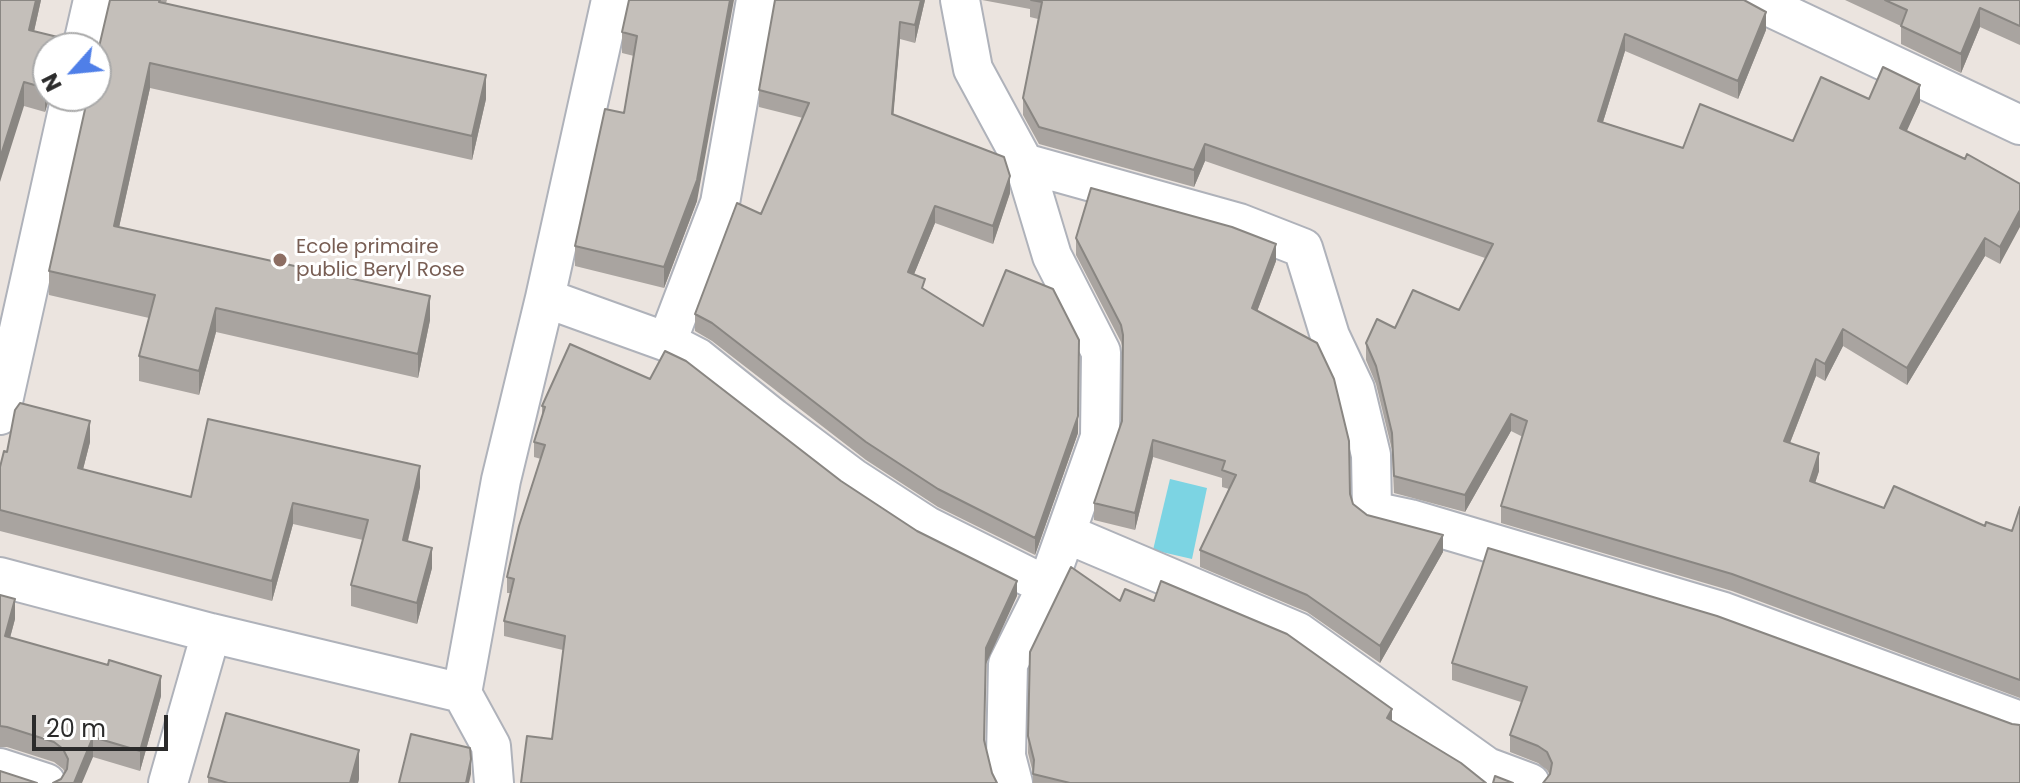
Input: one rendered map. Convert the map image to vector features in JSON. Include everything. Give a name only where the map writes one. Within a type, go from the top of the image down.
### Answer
[{"type":"street","points":[[86,32],[93,0]]},
{"type":"street","points":[[494,783],[491,746],[462,693],[501,480],[611,0]]},
{"type":"street","points":[[667,342],[720,203],[756,0]]},
{"type":"street","points":[[960,0],[973,69],[1024,163],[1052,256],[1101,352],[1100,437],[1047,586],[1008,664],[1006,756],[1013,783]]},
{"type":"street","points":[[1755,0],[2020,125]]},
{"type":"street","points":[[0,415],[67,112]]},
{"type":"street","points":[[1024,163],[1239,223],[1303,248],[1330,336],[1355,389],[1371,455],[1372,511],[1410,519],[1724,612],[2020,721]]},
{"type":"street","points":[[545,298],[667,342],[698,358],[842,469],[927,526],[1047,586]]},
{"type":"street","points":[[1067,534],[1298,632],[1487,767],[1530,783]]},
{"type":"street","points":[[0,577],[211,633],[462,693]]},
{"type":"street","points":[[168,783],[211,633]]},
{"type":"street","points":[[0,768],[46,783]]},
{"type":"water","points":[[1170,479],[1207,488],[1192,559],[1153,550]]},
{"type":"building","points":[[0,0],[36,0],[29,30],[37,32],[32,32],[32,84],[24,82],[0,158]]},
{"type":"building","points":[[110,0],[160,0],[486,75],[472,136],[150,63],[114,226],[430,296],[418,354],[216,308],[199,371],[139,356],[155,295],[49,271],[84,112],[112,112],[112,32],[103,32]]},
{"type":"building","points":[[629,0],[730,0],[697,180],[664,267],[575,246],[605,109],[624,113],[637,36],[622,32]]},
{"type":"building","points":[[775,0],[921,0],[915,25],[900,22],[892,114],[1004,157],[1010,176],[993,226],[935,206],[908,272],[925,279],[922,288],[983,326],[1006,270],[1053,289],[1079,340],[1078,416],[1035,538],[938,489],[866,442],[712,323],[695,314],[737,203],[761,214],[809,103],[759,90]]},
{"type":"building","points":[[1031,0],[1744,0],[1766,12],[1738,81],[1625,34],[1598,121],[1683,148],[1700,104],[1793,141],[1821,77],[1869,99],[1883,67],[1920,85],[1900,128],[1965,159],[1967,154],[2020,184],[2020,210],[2000,247],[1985,238],[1907,368],[1843,329],[1825,364],[1816,359],[1784,441],[1819,453],[1810,481],[1884,508],[1894,486],[1985,526],[1986,522],[2012,531],[2020,507],[2020,680],[1732,574],[1501,506],[1527,421],[1511,414],[1465,495],[1394,476],[1392,433],[1376,366],[1366,343],[1377,319],[1395,328],[1413,290],[1459,310],[1493,244],[1205,144],[1194,170],[1039,127],[1023,98],[1042,2]]},
{"type":"building","points":[[1885,0],[2020,0],[2020,26],[1980,8],[1961,54],[1901,26],[1907,10]]},
{"type":"building","points":[[1091,188],[1232,227],[1276,244],[1252,308],[1317,343],[1334,379],[1349,441],[1353,504],[1367,515],[1443,535],[1380,646],[1307,595],[1200,550],[1236,475],[1222,470],[1225,461],[1153,440],[1135,513],[1094,503],[1122,421],[1123,335],[1121,325],[1076,238]]},
{"type":"building","points":[[570,344],[650,379],[665,351],[686,361],[841,481],[917,531],[1017,581],[986,648],[984,740],[997,783],[521,783],[527,736],[552,739],[565,636],[504,621],[514,579],[507,577],[519,526],[545,445],[534,442],[545,407],[542,406]]},
{"type":"building","points":[[20,403],[90,421],[78,468],[191,497],[208,419],[420,466],[403,540],[432,548],[417,603],[351,585],[368,520],[293,503],[272,581],[0,510],[0,467],[4,451],[7,452],[15,410]]},
{"type":"building","points":[[1488,548],[1717,616],[2020,725],[2020,783],[1543,783],[1550,774],[1552,763],[1547,752],[1510,735],[1527,687],[1452,663]]},
{"type":"building","points":[[1071,567],[1120,601],[1125,589],[1154,601],[1161,581],[1287,634],[1392,709],[1387,718],[1461,763],[1486,783],[1070,783],[1033,774],[1034,760],[1028,736],[1030,652]]},
{"type":"building","points":[[0,595],[15,599],[5,636],[108,665],[109,660],[161,676],[140,751],[93,737],[74,783],[53,783],[61,779],[67,769],[68,759],[63,749],[54,742],[0,726]]},
{"type":"building","points":[[226,713],[359,750],[350,783],[228,783],[208,777]]},
{"type":"building","points":[[411,734],[470,748],[466,783],[399,783]]},
{"type":"building","points":[[0,771],[37,783],[0,783]]},
{"type":"building","points":[[1495,776],[1513,783],[1493,783]]},
{"type":"place","name":"Ecole primaire public Beryl Rose","points":[[280,260]]}]
